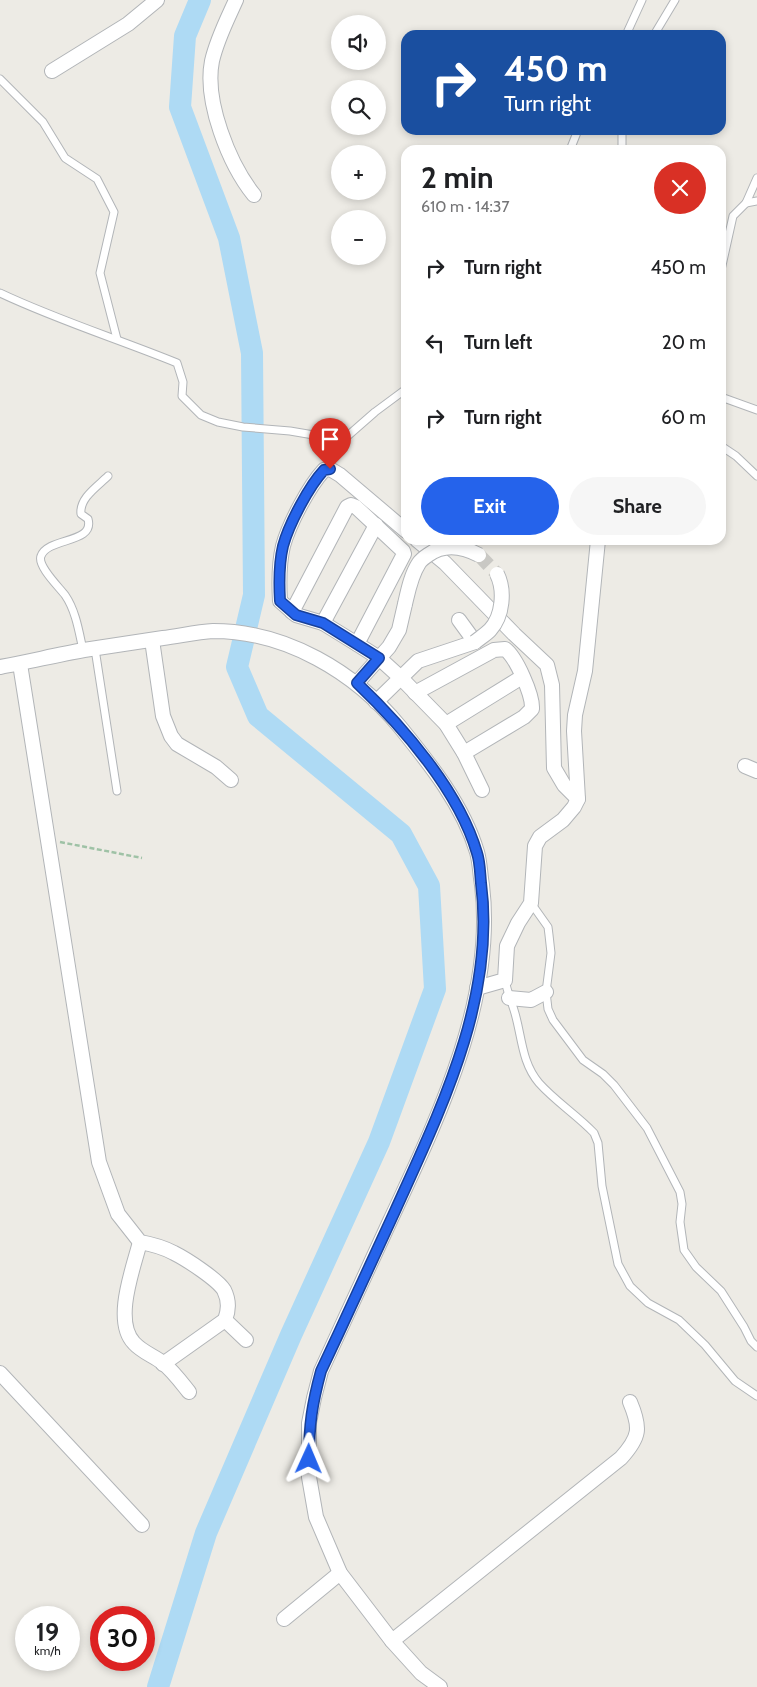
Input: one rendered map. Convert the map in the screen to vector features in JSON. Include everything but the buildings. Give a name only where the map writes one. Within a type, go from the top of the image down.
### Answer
[{"type":"street","points":[[52,71],[128,24],[157,0]]},
{"type":"street","points":[[236,0],[220,35],[212,62],[210,83],[227,152],[242,181],[254,195]]},
{"type":"street","points":[[401,527],[340,475],[330,469],[324,470],[311,486],[291,525],[283,547],[279,588],[280,601],[296,615],[323,623],[357,644],[379,658],[401,678],[446,724],[464,753],[482,790]]},
{"type":"street","points":[[292,612],[347,507],[351,504],[376,525],[404,554],[357,644]]},
{"type":"street","points":[[323,623],[376,525]]},
{"type":"street","points":[[423,545],[445,563],[547,665],[552,685],[554,768],[564,784],[578,799]]},
{"type":"street","points":[[477,988],[505,980],[507,946],[518,923],[531,903],[535,846],[540,837],[563,820],[578,799],[574,731],[575,715],[585,672],[598,545]]},
{"type":"street","points":[[357,683],[389,647],[399,630],[410,583],[419,562],[435,549],[456,546],[469,549],[479,555]]},
{"type":"street","points":[[376,702],[418,661],[474,642],[491,629],[501,611],[501,582],[497,574]]},
{"type":"street","points":[[459,620],[474,642]]},
{"type":"street","points":[[0,666],[20,664],[89,649],[213,631],[254,635],[288,645],[320,660],[357,683],[388,713],[419,750],[466,820],[478,854],[484,922],[483,946],[477,988],[470,1018],[452,1077],[433,1126],[321,1371],[309,1423],[308,1477],[316,1517],[340,1573],[392,1641],[421,1673],[440,1687]]},
{"type":"street","points":[[152,640],[163,716],[171,736],[178,744],[216,767],[231,780]]},
{"type":"street","points":[[415,693],[494,650],[500,648],[510,652],[532,700],[532,709],[464,753]]},
{"type":"street","points":[[20,664],[100,1162],[118,1214],[140,1242],[174,1253],[214,1280],[223,1290],[229,1304],[225,1320],[163,1364]]},
{"type":"street","points":[[446,724],[522,677]]},
{"type":"street","points":[[509,998],[531,1000],[546,992]]},
{"type":"street","points":[[140,1242],[124,1306],[125,1328],[133,1343],[163,1364],[189,1392]]},
{"type":"street","points":[[225,1320],[246,1340]]},
{"type":"street","points":[[0,1373],[142,1525]]},
{"type":"street","points":[[392,1641],[621,1458],[633,1445],[638,1430],[637,1418],[630,1402]]},
{"type":"street","points":[[284,1619],[340,1573]]},
{"type":"lane","points":[[628,30],[642,0]]},
{"type":"lane","points":[[657,30],[675,0]]},
{"type":"lane","points":[[0,78],[43,122],[65,158],[97,180],[114,212],[100,273],[117,339]]},
{"type":"lane","points":[[726,248],[733,216],[746,203],[757,178]]},
{"type":"lane","points":[[746,203],[757,200]]},
{"type":"lane","points":[[0,293],[34,309],[117,339],[177,364],[183,382],[182,396],[201,415],[218,422],[343,440],[401,392]]},
{"type":"lane","points":[[726,399],[757,410]]},
{"type":"lane","points":[[726,449],[757,476]]},
{"type":"lane","points":[[108,476],[84,500],[80,508],[81,514],[88,519],[90,524],[88,530],[45,550],[40,562],[65,595],[89,649],[116,791]]},
{"type":"lane","points":[[531,903],[548,927],[551,953],[546,992],[548,1009],[571,1046],[583,1060],[603,1074],[614,1085],[647,1128],[680,1192],[682,1204],[680,1222],[684,1250],[696,1267],[721,1291],[751,1341],[757,1347]]},
{"type":"lane","points":[[505,980],[522,1050],[531,1071],[539,1083],[594,1133],[598,1143],[602,1186],[618,1264],[630,1286],[648,1304],[679,1320],[705,1345],[735,1381],[757,1396]]},
{"type":"path","points":[[48,840],[142,858]]},
{"type":"waterway","points":[[158,1687],[206,1533],[291,1335],[379,1142],[435,989],[429,886],[401,834],[258,716],[237,667],[254,595],[252,353],[229,238],[180,107],[185,36],[200,0]]},
{"type":"tunnel","points":[[479,555],[497,574]]},
{"type":"route","points":[[309,1459],[309,1423],[321,1371],[430,1134],[452,1077],[477,988],[483,946],[484,922],[484,902],[478,854],[466,820],[419,750],[388,713],[357,683],[379,658],[323,623],[296,615],[280,601],[279,588],[283,547],[291,525],[316,478],[324,470],[330,469]]}]
